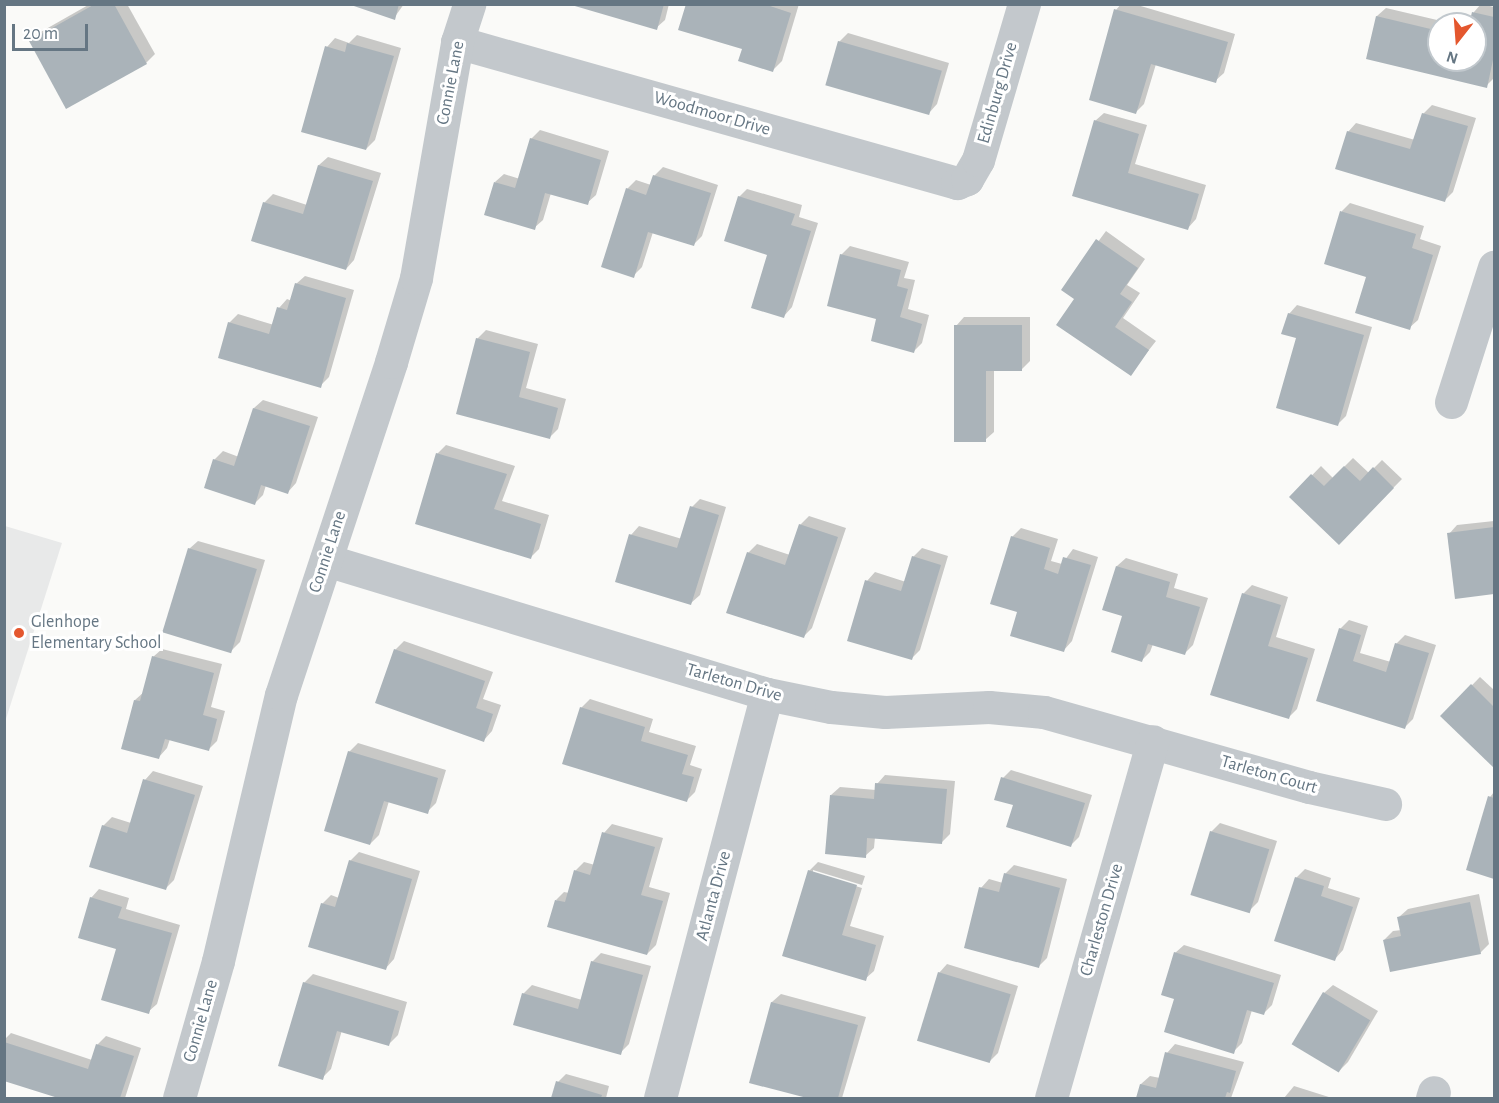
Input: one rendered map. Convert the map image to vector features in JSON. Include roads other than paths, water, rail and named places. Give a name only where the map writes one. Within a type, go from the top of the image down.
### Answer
[{"type":"street","name":"Connie Lane","points":[[179,1098],[218,961],[281,695],[391,362],[416,278],[457,42],[469,4]]},
{"type":"street","name":"Edinburg Drive","points":[[967,179],[978,160],[1024,4]]},
{"type":"street","name":"Woodmoor Drive","points":[[457,42],[957,183],[967,179]]},
{"type":"street","points":[[1451,402],[1494,267]]},
{"type":"street","name":"Tarleton Drive","points":[[326,560],[767,694],[831,706],[885,712],[989,708],[1044,712],[1154,741]]},
{"type":"street","name":"Atlanta Drive","points":[[660,1098],[767,694]]},
{"type":"street","name":"Tarleton Court","points":[[1154,741],[1309,787],[1385,804]]},
{"type":"street","name":"Charleston Drive","points":[[1051,1098],[1154,741]]},
{"type":"place","name":"Glenhope Elementary School","points":[[19,633]]}]
